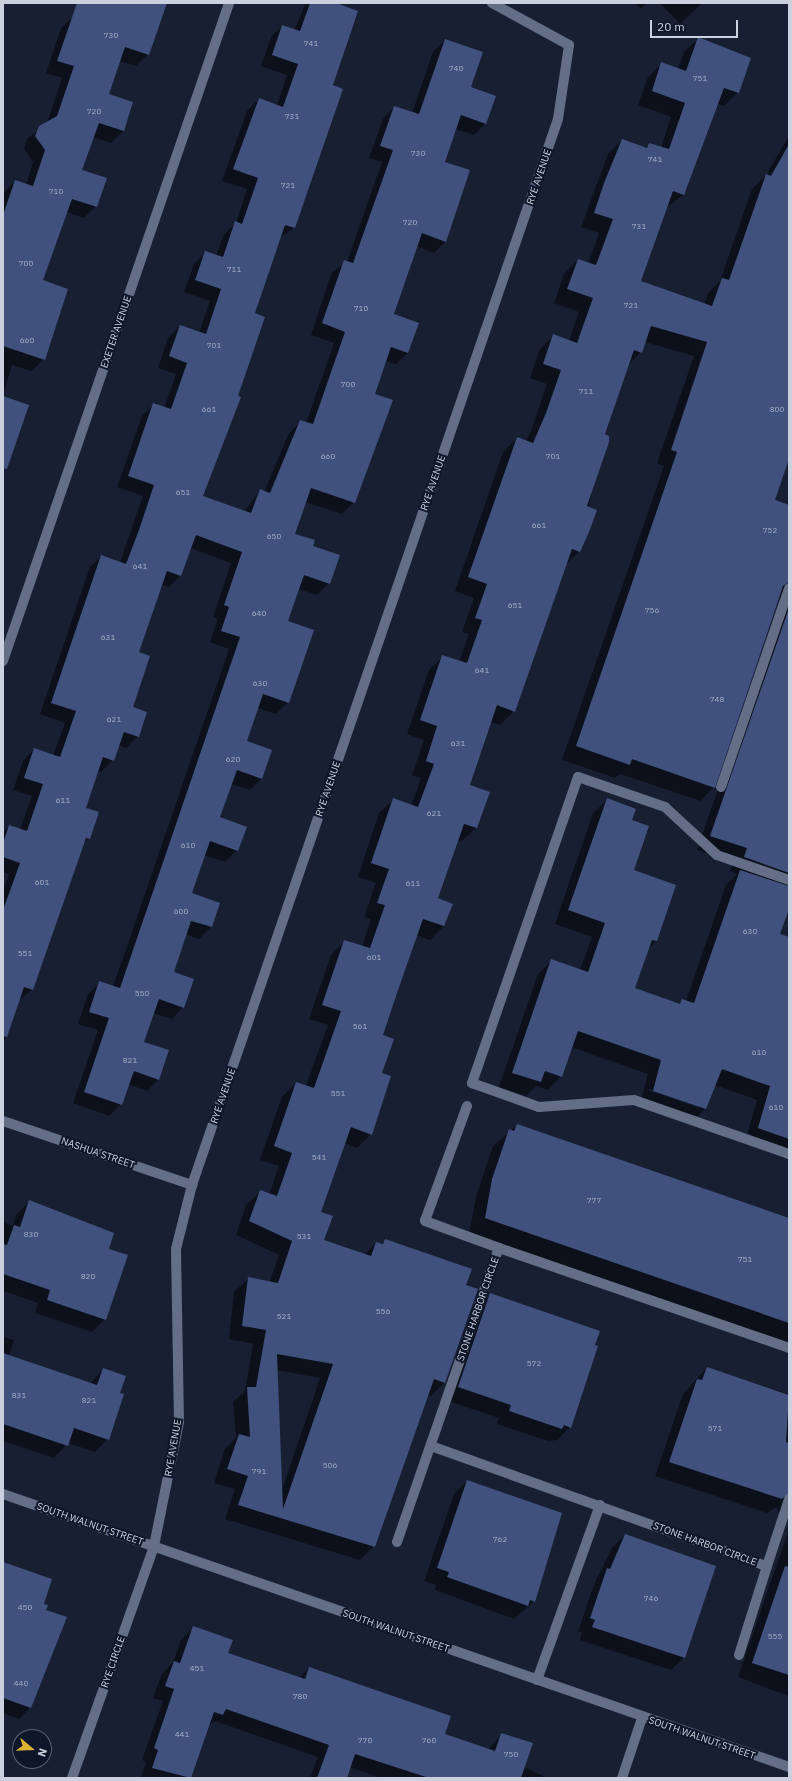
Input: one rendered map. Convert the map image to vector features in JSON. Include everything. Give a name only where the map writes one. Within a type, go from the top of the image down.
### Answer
[{"type":"street","name":"EXETER AVENUE","points":[[3,661],[229,3]]},
{"type":"street","name":"RYE AVENUE","points":[[154,1546],[179,1422],[176,1249],[192,1185],[558,119],[569,45],[492,3]]},
{"type":"street","points":[[721,787],[789,588]]},
{"type":"street","points":[[789,880],[717,855],[665,807],[578,777],[472,1083],[539,1107],[634,1100],[789,1154]]},
{"type":"street","points":[[467,1106],[425,1221],[500,1248]]},
{"type":"street","name":"NASHUA STREET","points":[[3,1121],[192,1185]]},
{"type":"street","name":"STONE HARBOR CIRCLE","points":[[789,1348],[500,1248],[431,1446],[600,1505],[767,1566],[789,1499]]},
{"type":"street","points":[[396,1542],[431,1446]]},
{"type":"street","name":"SOUTH WALNUT STREET","points":[[3,1494],[538,1680],[642,1718],[789,1767]]},
{"type":"street","points":[[538,1680],[600,1505]]},
{"type":"street","name":"RYE CIRCLE","points":[[72,1778],[154,1546]]},
{"type":"street","points":[[739,1654],[767,1566]]},
{"type":"street","points":[[622,1778],[642,1718]]},
{"type":"building","points":[[77,3],[167,3],[149,55],[125,47],[109,94],[133,102],[124,131],[99,123],[82,170],[107,178],[97,207],[72,199],[43,280],[68,289],[45,360],[3,346],[3,215],[15,180],[33,186],[45,150],[35,136],[39,126],[57,116],[74,66],[57,61]]},
{"type":"building","points":[[310,3],[336,3],[358,11],[333,85],[343,89],[295,228],[285,225],[255,313],[265,317],[238,396],[241,397],[203,496],[251,513],[260,489],[270,493],[300,420],[313,424],[345,332],[322,323],[344,260],[353,263],[393,150],[380,146],[394,106],[419,114],[445,39],[483,52],[471,87],[496,96],[486,124],[461,115],[445,162],[470,170],[446,242],[422,233],[394,314],[419,323],[408,353],[391,347],[375,394],[393,400],[355,503],[311,488],[295,534],[315,540],[313,546],[340,555],[330,584],[304,575],[288,621],[314,630],[289,703],[263,694],[247,741],[272,750],[262,779],[237,770],[220,817],[247,827],[238,851],[210,841],[192,893],[220,903],[212,927],[191,921],[174,972],[194,979],[184,1008],[159,999],[144,1042],[169,1050],[159,1080],[134,1071],[122,1105],[84,1092],[109,1018],[89,1012],[99,981],[120,988],[240,637],[221,631],[229,607],[224,605],[242,552],[196,535],[181,576],[167,571],[139,652],[150,656],[133,707],[147,712],[139,737],[124,732],[114,761],[103,757],[86,808],[99,812],[90,839],[86,838],[33,990],[24,987],[7,1037],[3,1036],[3,910],[20,863],[3,857],[3,843],[9,825],[27,831],[43,784],[24,778],[34,748],[60,757],[76,711],[51,703],[101,555],[126,564],[139,530],[154,485],[128,476],[153,403],[171,409],[187,363],[169,356],[180,325],[206,334],[221,289],[195,280],[205,251],[223,257],[235,221],[242,224],[258,178],[233,169],[259,98],[283,107],[298,64],[272,55],[282,25],[300,31]]},
{"type":"building","points":[[698,37],[751,58],[739,93],[724,88],[684,195],[673,191],[641,281],[712,306],[722,278],[729,280],[766,174],[771,176],[789,144],[789,459],[775,500],[789,505],[789,582],[783,586],[715,788],[632,759],[630,765],[576,746],[677,452],[671,450],[707,342],[651,326],[642,353],[634,350],[605,434],[609,436],[609,442],[587,506],[597,510],[589,532],[580,552],[572,549],[515,712],[497,705],[470,785],[490,792],[477,828],[464,824],[438,898],[453,904],[444,926],[423,919],[398,990],[383,1035],[394,1039],[382,1073],[391,1076],[372,1135],[351,1127],[321,1212],[333,1216],[324,1240],[371,1256],[376,1242],[383,1244],[385,1239],[472,1269],[466,1285],[478,1289],[445,1383],[434,1379],[375,1547],[238,1505],[248,1476],[227,1469],[239,1434],[250,1437],[247,1387],[256,1387],[266,1330],[242,1326],[248,1277],[278,1283],[292,1241],[249,1221],[260,1190],[277,1196],[292,1153],[274,1146],[296,1082],[314,1088],[341,1011],[322,1005],[344,940],[370,948],[385,905],[377,903],[389,869],[371,863],[393,798],[418,807],[434,764],[426,761],[437,726],[420,720],[442,655],[467,663],[482,620],[475,618],[487,584],[468,577],[517,437],[533,443],[546,413],[561,370],[543,364],[553,334],[577,343],[593,298],[567,289],[578,259],[596,265],[613,219],[594,213],[604,183],[622,139],[647,148],[649,143],[669,149],[685,103],[652,91],[661,62],[686,71]],"holes":[[[277,1354],[333,1364],[283,1509]]]},
{"type":"building","points":[[3,396],[29,405],[7,469],[3,468]]},
{"type":"building","points":[[789,608],[789,873],[744,857],[747,848],[710,836]]},
{"type":"building","points":[[607,798],[636,809],[632,820],[649,826],[634,870],[676,885],[657,941],[652,940],[635,988],[680,1004],[682,999],[694,1003],[740,870],[789,886],[789,909],[780,934],[789,937],[789,1139],[758,1128],[770,1086],[722,1069],[706,1109],[653,1091],[661,1060],[578,1031],[562,1077],[545,1071],[541,1082],[512,1073],[551,959],[588,972],[605,923],[568,910]]},
{"type":"building","points":[[517,1124],[789,1218],[789,1323],[485,1218],[492,1179],[509,1129],[514,1131]]},
{"type":"building","points":[[29,1200],[114,1233],[109,1249],[128,1255],[106,1320],[47,1300],[50,1290],[3,1274],[3,1244],[7,1245],[14,1225],[20,1227]]},
{"type":"building","points":[[490,1293],[600,1331],[595,1345],[598,1346],[571,1428],[564,1425],[562,1429],[509,1411],[511,1405],[458,1387]]},
{"type":"building","points":[[3,1353],[97,1385],[103,1368],[126,1376],[120,1393],[124,1394],[109,1440],[74,1428],[68,1446],[3,1424]]},
{"type":"building","points":[[707,1367],[789,1395],[786,1442],[789,1443],[789,1493],[782,1499],[669,1462],[697,1379],[702,1380]]},
{"type":"building","points":[[467,1480],[562,1513],[535,1602],[530,1600],[528,1606],[447,1577],[449,1572],[437,1568]]},
{"type":"building","points":[[625,1534],[716,1566],[685,1658],[592,1627],[595,1620],[590,1618],[607,1568],[610,1569]]},
{"type":"building","points":[[3,1562],[52,1579],[44,1604],[48,1605],[46,1610],[67,1617],[31,1708],[3,1698]]},
{"type":"building","points":[[785,1566],[789,1567],[789,1675],[752,1663]]},
{"type":"building","points":[[193,1626],[233,1640],[228,1653],[305,1679],[309,1667],[451,1716],[445,1734],[495,1751],[501,1733],[533,1743],[521,1778],[429,1778],[355,1754],[347,1778],[317,1778],[329,1745],[226,1709],[223,1715],[214,1712],[191,1778],[152,1768],[158,1750],[154,1748],[174,1689],[165,1686],[174,1661],[180,1663]]}]
